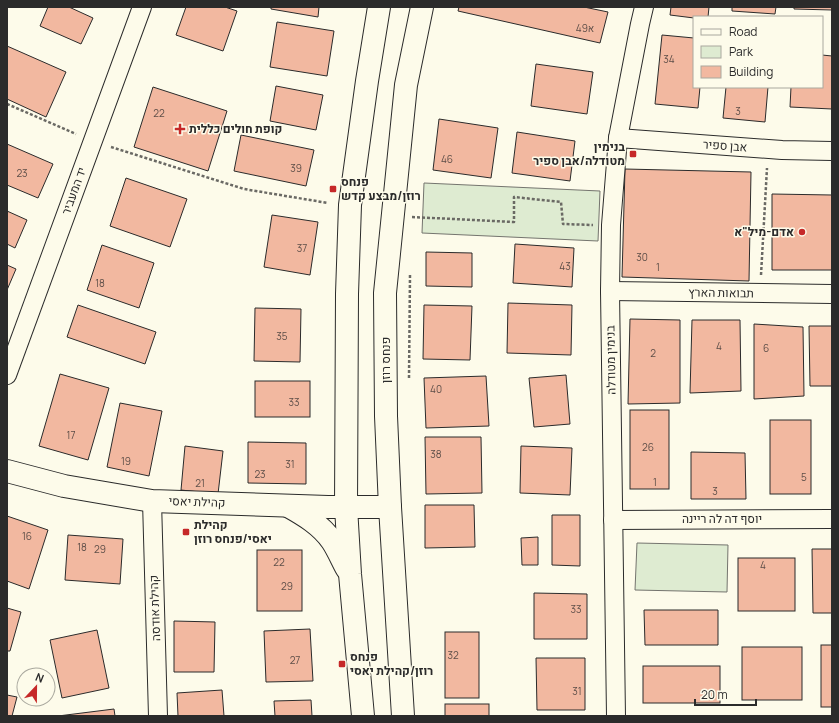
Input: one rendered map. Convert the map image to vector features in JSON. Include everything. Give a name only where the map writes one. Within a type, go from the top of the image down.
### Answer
[{"type":"main road","points":[[363,716],[350,574],[346,507],[346,294],[350,205],[367,80],[380,7]]},
{"type":"main road","name":"פנחס רוזן","points":[[403,716],[386,416],[386,293],[406,85],[422,7]]},
{"type":"main road","name":"קהילת יאסי","points":[[7,471],[64,486],[152,501],[288,506],[390,507]]},
{"type":"main road","points":[[288,506],[321,528],[332,541],[350,574]]},
{"type":"street","name":"יד המעביר","points":[[7,375],[142,7]]},
{"type":"street","name":"בנימין מטודלה","points":[[616,716],[610,291],[611,225],[618,138],[644,7]]},
{"type":"street","name":"אבן ספיר","points":[[618,138],[768,149],[832,151]]},
{"type":"street","name":"תבואות הארץ","points":[[610,291],[832,294]]},
{"type":"street","name":"קהילת אודסה","points":[[152,501],[158,716]]},
{"type":"street","name":"יוסף דה לה ריינה","points":[[613,520],[832,519]]},
{"type":"path","points":[[7,104],[93,141],[244,189],[350,205]]},
{"type":"path","points":[[759,293],[768,149]]},
{"type":"path","points":[[412,217],[514,222],[514,197],[561,202],[563,224],[611,225]]},
{"type":"path","points":[[409,383],[410,268]]},
{"type":"green space","points":[[424,183],[600,191],[598,241],[422,233]]},
{"type":"green space","points":[[637,543],[728,545],[727,592],[635,590]]},
{"type":"building","points":[[48,7],[69,7],[93,18],[81,44],[40,26]]},
{"type":"building","points":[[186,7],[225,7],[237,11],[223,51],[176,35]]},
{"type":"building","points":[[271,7],[319,7],[318,17],[271,9]]},
{"type":"building","points":[[459,7],[584,7],[608,12],[600,43],[458,11]]},
{"type":"building","points":[[671,7],[709,7],[708,16],[693,16],[693,18],[670,15]]},
{"type":"building","points":[[732,7],[776,7],[775,14],[732,11]]},
{"type":"building","points":[[794,7],[832,7],[832,10],[794,9]]},
{"type":"building","points":[[277,22],[334,31],[327,76],[270,67]]},
{"type":"building","points":[[662,35],[693,38],[693,88],[700,88],[698,108],[655,104]]},
{"type":"building","points":[[7,46],[66,72],[46,117],[7,99]]},
{"type":"building","points":[[823,55],[832,56],[832,109],[790,107],[791,88],[823,88]]},
{"type":"building","points":[[536,64],[593,72],[587,114],[531,106]]},
{"type":"building","points":[[276,86],[323,95],[316,130],[270,121]]},
{"type":"building","name":"קופת חולים כללית","points":[[153,87],[227,111],[208,171],[134,147]]},
{"type":"building","points":[[726,88],[768,88],[765,122],[723,118]]},
{"type":"building","points":[[439,119],[498,128],[491,178],[433,170]]},
{"type":"building","points":[[517,132],[575,141],[570,181],[512,173]]},
{"type":"building","points":[[241,135],[314,150],[306,186],[234,171]]},
{"type":"building","points":[[7,144],[53,164],[38,198],[7,185]]},
{"type":"building","points":[[625,169],[751,172],[749,281],[622,277]]},
{"type":"building","points":[[126,178],[187,199],[170,247],[110,226]]},
{"type":"building","name":"אדם-מיל\"א","points":[[772,194],[832,195],[832,270],[772,270]]},
{"type":"building","points":[[7,211],[27,220],[15,248],[7,244]]},
{"type":"building","points":[[272,215],[318,222],[310,275],[264,267]]},
{"type":"building","points":[[515,244],[574,248],[572,287],[513,283]]},
{"type":"building","points":[[102,245],[154,263],[139,308],[87,290]]},
{"type":"building","points":[[426,252],[472,253],[472,287],[426,286]]},
{"type":"building","points":[[7,265],[16,269],[7,290]]},
{"type":"building","points":[[508,303],[572,305],[571,355],[507,353]]},
{"type":"building","points":[[78,305],[156,332],[145,364],[67,337]]},
{"type":"building","points":[[424,305],[472,306],[470,360],[423,359]]},
{"type":"building","points":[[255,308],[301,309],[300,362],[254,361]]},
{"type":"building","points":[[630,319],[680,320],[680,403],[628,404]]},
{"type":"building","points":[[692,320],[740,320],[741,391],[690,393]]},
{"type":"building","points":[[754,324],[803,327],[804,396],[754,399]]},
{"type":"building","points":[[809,326],[832,326],[832,386],[810,386]]},
{"type":"building","points":[[60,374],[109,388],[88,460],[39,446]]},
{"type":"building","points":[[566,375],[570,424],[534,427],[529,378]]},
{"type":"building","points":[[486,376],[489,426],[426,428],[424,378]]},
{"type":"building","points":[[255,381],[310,381],[310,417],[255,417]]},
{"type":"building","points":[[120,403],[162,411],[149,476],[107,467]]},
{"type":"building","points":[[630,410],[669,410],[669,489],[630,489]]},
{"type":"building","points":[[770,420],[811,420],[811,494],[770,494]]},
{"type":"building","points":[[425,437],[481,437],[482,493],[426,494]]},
{"type":"building","points":[[248,442],[306,443],[306,484],[248,483]]},
{"type":"building","points":[[185,446],[223,451],[218,494],[181,490]]},
{"type":"building","points":[[521,446],[572,448],[570,495],[520,493]]},
{"type":"building","points":[[691,452],[745,453],[746,499],[691,499]]},
{"type":"building","points":[[425,505],[474,505],[475,547],[425,548]]},
{"type":"building","points":[[552,515],[580,515],[580,566],[552,565]]},
{"type":"building","points":[[7,516],[48,530],[29,589],[7,581]]},
{"type":"building","points":[[68,535],[123,539],[120,584],[65,580]]},
{"type":"building","points":[[538,537],[538,565],[522,565],[521,538]]},
{"type":"building","points":[[812,549],[832,549],[832,613],[813,613]]},
{"type":"building","points":[[257,550],[302,550],[302,611],[257,611]]},
{"type":"building","points":[[738,558],[795,558],[795,611],[738,611]]},
{"type":"building","points":[[534,593],[587,594],[587,639],[534,639]]},
{"type":"building","points":[[7,608],[21,612],[10,651],[7,651]]},
{"type":"building","points":[[644,610],[718,610],[718,645],[645,645]]},
{"type":"building","points":[[174,621],[215,622],[214,672],[174,672]]},
{"type":"building","points":[[310,629],[313,681],[266,682],[264,631]]},
{"type":"building","points":[[97,630],[109,688],[62,698],[50,640]]},
{"type":"building","points":[[445,632],[479,632],[479,698],[445,698]]},
{"type":"building","points":[[821,645],[832,645],[832,707],[821,707]]},
{"type":"building","points":[[742,647],[802,647],[802,700],[742,700]]},
{"type":"building","points":[[536,658],[585,658],[585,710],[537,710]]},
{"type":"building","points":[[643,666],[720,666],[720,703],[643,703]]},
{"type":"building","points":[[222,690],[224,716],[178,716],[177,693]]},
{"type":"building","points":[[7,695],[16,697],[12,716],[7,716]]},
{"type":"building","points":[[311,700],[312,716],[275,716],[274,701]]},
{"type":"building","points":[[445,704],[489,704],[489,716],[445,716]]},
{"type":"building","points":[[114,709],[115,716],[58,716]]},
{"type":"place","name":"קופת חולים כללית","points":[[180,129]]},
{"type":"place","name":"בנימין מטודלה/אבן ספיר","points":[[633,154]]},
{"type":"place","name":"פנחס רוזן/מבצע קדש","points":[[333,189]]},
{"type":"place","name":"אדם-מיל\"א","points":[[802,232]]},
{"type":"place","name":"קהילת יאסי/פנחס רוזן","points":[[186,532]]},
{"type":"place","name":"פנחס רוזן/קהילת יאסי","points":[[342,664]]}]
